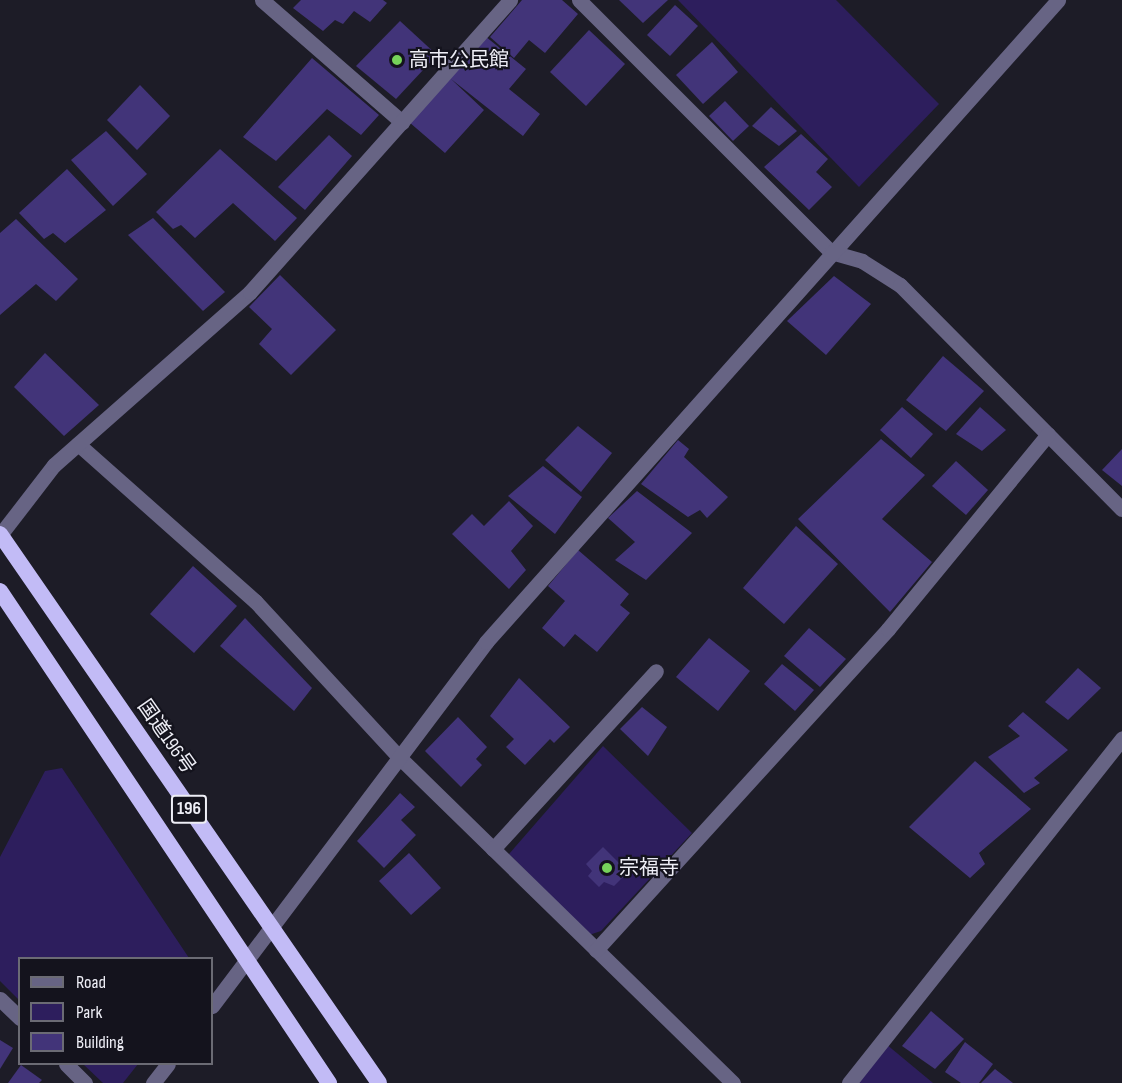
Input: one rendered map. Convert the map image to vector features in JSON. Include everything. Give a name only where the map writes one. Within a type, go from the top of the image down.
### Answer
[{"type":"highway","name":"国道196号","points":[[0,535],[379,1083]]},
{"type":"highway","name":"196","points":[[0,591],[245,961],[329,1083]]},
{"type":"street","points":[[262,0],[402,122]]},
{"type":"street","points":[[0,535],[54,465],[250,292],[510,0]]},
{"type":"street","points":[[579,0],[831,252],[862,261],[900,285],[1122,509]]},
{"type":"street","points":[[213,1005],[270,926],[401,759],[486,642],[831,252],[1058,0]]},
{"type":"street","points":[[596,950],[888,629],[1048,434]]},
{"type":"street","points":[[78,444],[255,601],[401,759],[733,1083]]},
{"type":"street","points":[[493,849],[656,671]]},
{"type":"street","points":[[849,1083],[1122,738]]},
{"type":"street","points":[[0,999],[18,1016]]},
{"type":"street","points":[[67,1065],[85,1083]]},
{"type":"street","points":[[153,1083],[167,1065]]},
{"type":"green space","points":[[678,0],[836,0],[939,104],[859,187]]},
{"type":"green space","points":[[603,746],[692,833],[601,931],[589,935],[509,854]]},
{"type":"green space","points":[[62,768],[188,957],[18,957],[18,999],[0,981],[0,857],[45,771]]},
{"type":"green space","points":[[886,1044],[933,1083],[855,1083]]},
{"type":"green space","points":[[84,1065],[137,1065],[123,1083],[103,1083]]},
{"type":"building","points":[[301,0],[383,0],[387,3],[370,22],[354,11],[343,24],[335,20],[323,31],[293,8]]},
{"type":"building","points":[[522,0],[562,0],[578,14],[545,53],[529,40],[514,58],[490,37]]},
{"type":"building","points":[[619,0],[668,0],[643,23]]},
{"type":"building","points":[[675,5],[698,26],[670,56],[647,35]]},
{"type":"building","name":"高市公民館","points":[[400,21],[437,55],[396,99],[356,66]]},
{"type":"building","points":[[589,30],[625,64],[586,106],[550,72]]},
{"type":"building","points":[[480,32],[526,69],[509,89],[540,114],[523,136],[451,79],[484,110],[445,153],[409,122]]},
{"type":"building","points":[[712,42],[738,72],[703,104],[676,75]]},
{"type":"building","points":[[312,58],[379,115],[361,135],[327,109],[276,161],[243,137]]},
{"type":"building","points":[[140,85],[170,116],[137,150],[107,120]]},
{"type":"building","points":[[725,101],[749,126],[733,141],[709,116]]},
{"type":"building","points":[[771,107],[797,131],[779,146],[752,126]]},
{"type":"building","points":[[106,131],[147,174],[113,206],[71,160]]},
{"type":"building","points":[[801,134],[828,159],[816,172],[832,187],[809,210],[764,167]]},
{"type":"building","points":[[329,135],[352,156],[305,210],[278,187]]},
{"type":"building","points":[[220,149],[297,218],[275,241],[233,203],[195,238],[181,225],[173,229],[156,212]]},
{"type":"building","points":[[67,169],[106,210],[65,243],[53,233],[44,239],[19,213]]},
{"type":"building","points":[[153,218],[225,292],[203,311],[128,235]]},
{"type":"building","points":[[16,219],[78,279],[56,301],[36,284],[0,315],[0,233]]},
{"type":"building","points":[[280,275],[336,330],[291,375],[259,344],[272,329],[249,307]]},
{"type":"building","points":[[834,276],[871,304],[826,355],[787,321]]},
{"type":"building","points":[[45,353],[99,405],[64,436],[14,387]]},
{"type":"building","points":[[943,356],[984,391],[946,431],[906,400]]},
{"type":"building","points":[[902,407],[933,434],[911,458],[880,430]]},
{"type":"building","points":[[980,407],[1006,430],[982,451],[956,434]]},
{"type":"building","points":[[578,426],[612,453],[581,492],[545,460]]},
{"type":"building","points":[[881,439],[925,475],[882,519],[932,562],[890,612],[798,519]]},
{"type":"building","points":[[678,440],[689,449],[684,457],[728,497],[707,518],[700,510],[688,517],[641,484]]},
{"type":"building","points":[[1122,449],[1122,486],[1102,470]]},
{"type":"building","points":[[956,461],[988,490],[966,515],[932,486]]},
{"type":"building","points":[[543,466],[582,497],[555,534],[508,496]]},
{"type":"building","points":[[637,491],[692,533],[646,580],[615,560],[635,542],[608,518]]},
{"type":"building","points":[[509,501],[533,526],[511,551],[526,570],[509,589],[452,534],[472,514],[484,526]]},
{"type":"building","points":[[796,526],[838,564],[784,624],[743,588]]},
{"type":"building","points":[[578,550],[629,594],[620,605],[630,613],[597,652],[575,634],[564,647],[542,628],[565,601],[548,586]]},
{"type":"building","points":[[193,566],[237,606],[194,653],[150,614]]},
{"type":"building","points":[[245,618],[312,688],[294,711],[220,646]]},
{"type":"building","points":[[809,628],[846,659],[820,687],[784,656]]},
{"type":"building","points":[[709,638],[750,671],[718,711],[676,677]]},
{"type":"building","points":[[782,664],[814,690],[795,711],[764,684]]},
{"type":"building","points":[[1078,668],[1101,688],[1068,720],[1045,702]]},
{"type":"building","points":[[519,678],[570,727],[554,743],[550,739],[525,765],[506,747],[514,739],[490,716]]},
{"type":"building","points":[[642,707],[667,727],[648,756],[620,729]]},
{"type":"building","points":[[1023,712],[1068,750],[1034,778],[1040,783],[1024,793],[988,757],[1020,736],[1008,726]]},
{"type":"building","points":[[458,717],[487,747],[476,759],[482,765],[461,787],[425,751]]},
{"type":"building","points":[[975,761],[1031,809],[979,853],[985,864],[970,878],[909,827]]},
{"type":"building","points":[[400,793],[415,807],[401,820],[416,835],[384,868],[357,841]]},
{"type":"building","name":"宗福寺","points":[[603,847],[628,872],[614,886],[604,882],[599,887],[588,876],[592,871],[586,864]]},
{"type":"building","points":[[409,853],[441,888],[411,915],[379,881]]},
{"type":"building","points":[[931,1011],[964,1039],[935,1069],[902,1046]]},
{"type":"building","points":[[0,1040],[13,1048],[0,1069]]},
{"type":"building","points":[[965,1042],[993,1064],[979,1083],[961,1083],[945,1072]]},
{"type":"building","points":[[21,1065],[42,1080],[39,1083],[8,1083]]},
{"type":"building","points":[[995,1069],[1013,1083],[981,1083]]},
{"type":"place","name":"高市公民館","points":[[397,60]]},
{"type":"place","name":"宗福寺","points":[[607,868]]}]
